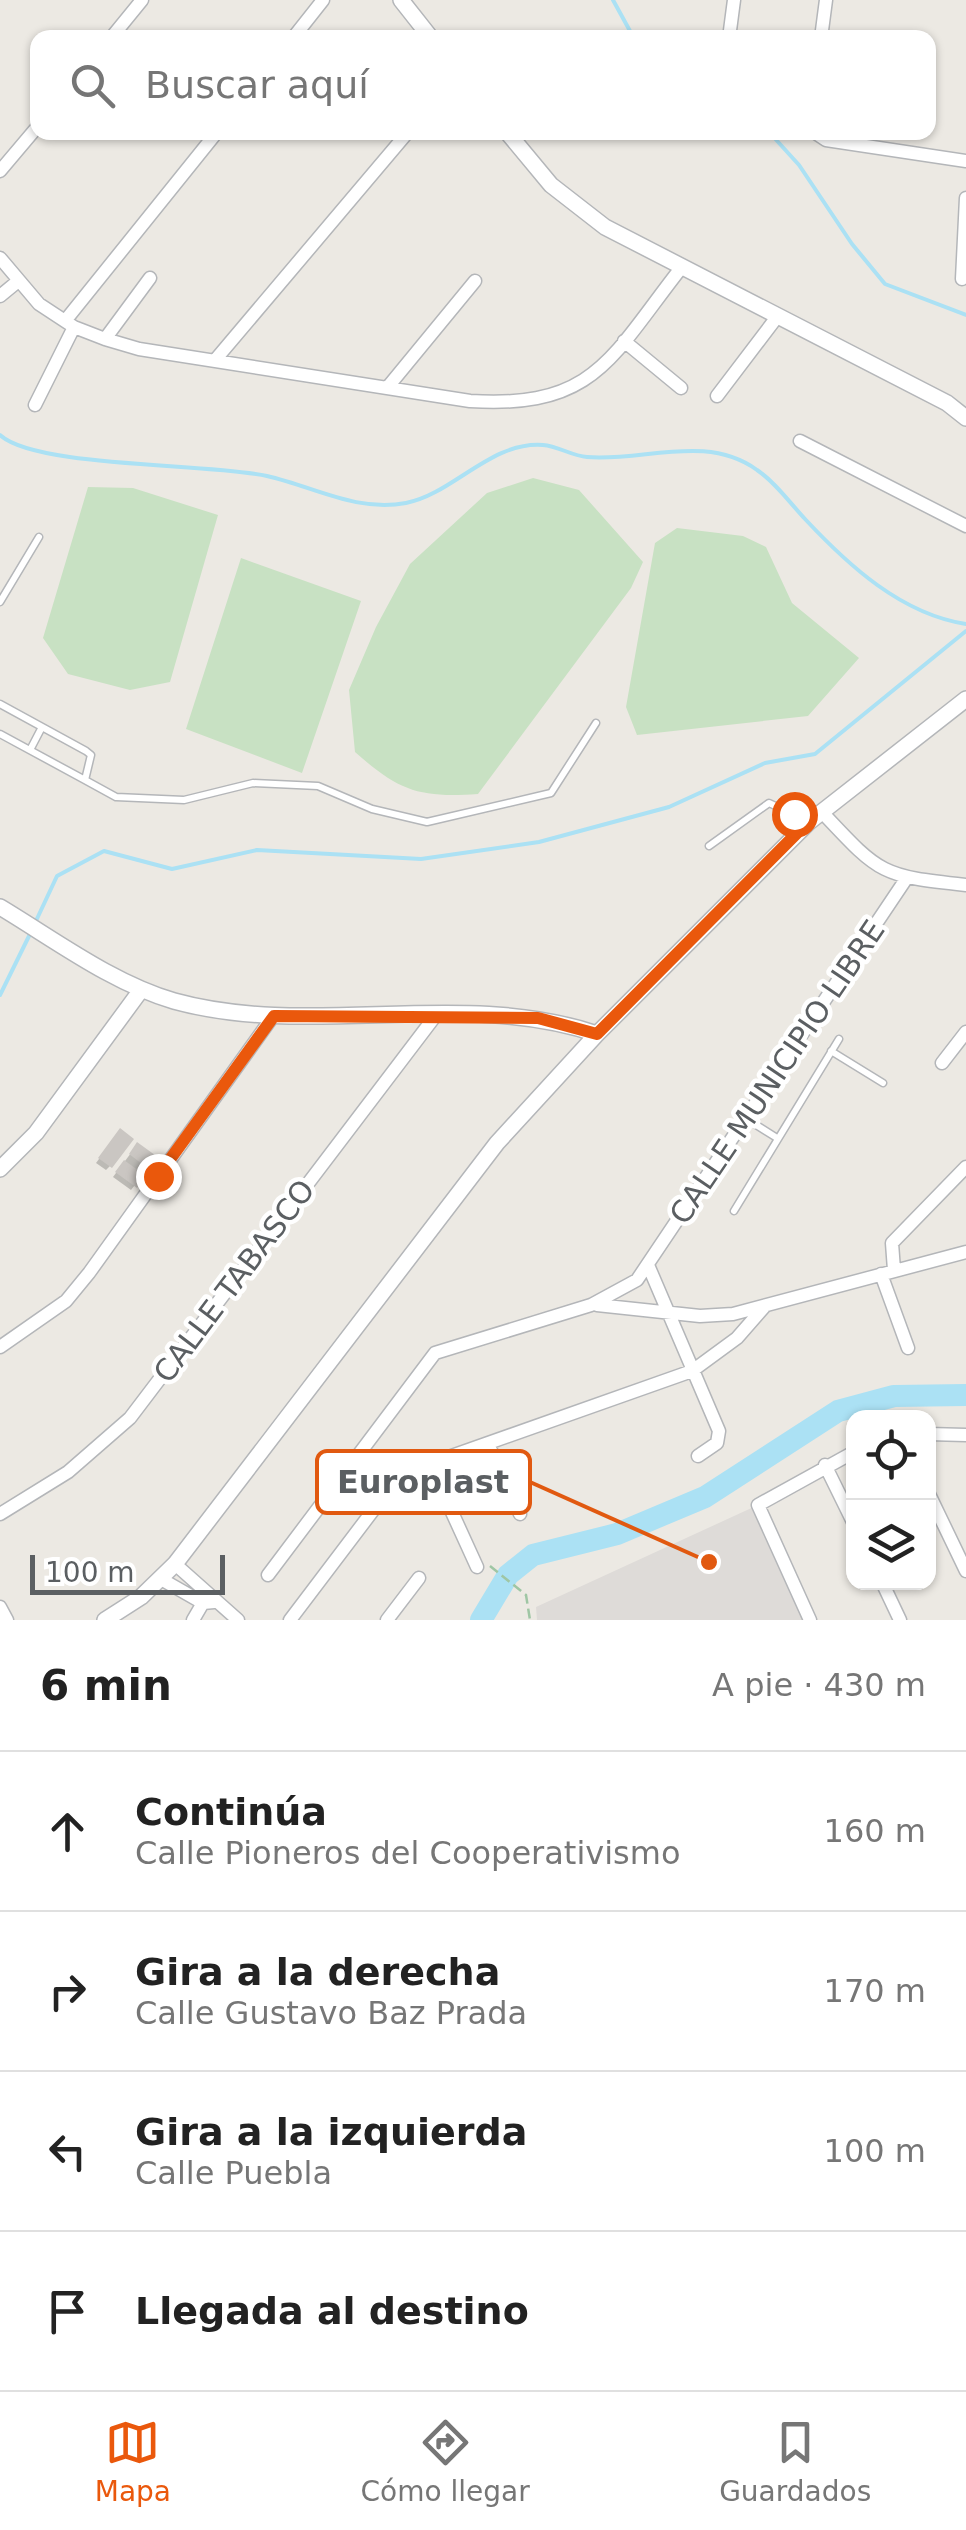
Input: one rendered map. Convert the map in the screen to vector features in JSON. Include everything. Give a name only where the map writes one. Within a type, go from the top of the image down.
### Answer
[{"type":"street","points":[[118,30],[142,0]]},
{"type":"street","points":[[299,30],[323,0]]},
{"type":"street","points":[[401,0],[425,30]]},
{"type":"street","points":[[730,30],[734,0]]},
{"type":"street","points":[[823,30],[826,0]]},
{"type":"street","points":[[0,172],[30,136]]},
{"type":"street","points":[[34,405],[69,324],[211,140]]},
{"type":"street","points":[[216,359],[401,140]]},
{"type":"street","points":[[514,140],[575,206],[681,268],[948,403],[966,418]]},
{"type":"street","points":[[826,140],[966,161]]},
{"type":"street","points":[[962,278],[966,198]]},
{"type":"street","points":[[0,258],[17,282],[69,324],[139,349],[470,401],[514,404],[547,399],[580,384],[624,341],[681,268]]},
{"type":"street","points":[[105,338],[150,278]]},
{"type":"street","points":[[386,388],[475,281]]},
{"type":"street","points":[[0,296],[17,282]]},
{"type":"street","points":[[717,396],[778,317]]},
{"type":"street","points":[[624,341],[680,388]]},
{"type":"street","points":[[800,442],[966,526]]},
{"type":"street","points":[[104,1620],[175,1564],[497,1142],[597,1034],[815,817],[966,699]]},
{"type":"street","points":[[815,817],[873,864],[906,879],[966,885]]},
{"type":"street","name":"CALLE MUNICIPIO LIBRE","points":[[592,1305],[628,1288],[648,1265],[906,879]]},
{"type":"street","points":[[0,908],[140,990],[177,1002],[274,1016],[538,1018],[597,1034]]},
{"type":"street","points":[[0,1170],[36,1133],[140,990]]},
{"type":"street","name":"CALLE TABASCO","points":[[0,1514],[68,1472],[130,1418],[436,1015]]},
{"type":"street","points":[[0,1347],[66,1301],[274,1016]]},
{"type":"street","points":[[942,1063],[966,1032]]},
{"type":"street","points":[[908,1348],[888,1272],[892,1243],[966,1166]]},
{"type":"street","points":[[268,1575],[435,1353],[592,1305],[716,1316],[966,1252]]},
{"type":"street","points":[[648,1265],[720,1437],[712,1448],[698,1456]]},
{"type":"street","points":[[408,1471],[692,1371],[738,1338],[764,1306]]},
{"type":"street","points":[[936,1434],[966,1435]]},
{"type":"street","points":[[488,1444],[520,1514]]},
{"type":"street","points":[[810,1620],[758,1505],[846,1455]]},
{"type":"street","points":[[430,1464],[482,1565]]},
{"type":"street","points":[[825,1464],[846,1507]]},
{"type":"street","points":[[290,1620],[387,1492]]},
{"type":"street","points":[[932,1500],[966,1571]]},
{"type":"street","points":[[175,1564],[209,1600]]},
{"type":"street","points":[[387,1620],[420,1578]]},
{"type":"street","points":[[160,1579],[209,1600],[238,1620]]},
{"type":"street","points":[[886,1590],[900,1620]]},
{"type":"street","points":[[193,1620],[209,1600]]},
{"type":"street","points":[[0,1607],[8,1620]]},
{"type":"lane","points":[[0,602],[39,537]]},
{"type":"lane","points":[[0,704],[92,756],[85,780]]},
{"type":"lane","points":[[0,734],[104,794],[116,797],[184,800],[253,783],[318,786],[382,812],[428,822],[551,794],[596,724]]},
{"type":"lane","points":[[30,750],[42,726]]},
{"type":"lane","points":[[709,846],[769,803],[815,817]]},
{"type":"lane","points":[[734,1211],[839,1039]]},
{"type":"lane","points":[[831,1051],[884,1084]]},
{"type":"lane","points":[[745,1118],[777,1138]]},
{"type":"path","points":[[482,1565],[526,1595],[530,1620]]},
{"type":"shaded area","points":[[758,1505],[810,1620],[537,1620],[536,1607]]},
{"type":"green space","points":[[533,478],[579,490],[643,562],[631,588],[478,794],[440,795],[411,789],[384,776],[355,752],[349,690],[376,627],[410,564],[487,493]]},
{"type":"green space","points":[[88,487],[133,488],[218,515],[170,682],[130,690],[68,674],[43,638]]},
{"type":"green space","points":[[677,528],[743,536],[766,547],[792,603],[859,658],[808,716],[637,735],[626,707],[655,543]]},
{"type":"green space","points":[[241,558],[361,601],[302,773],[186,729]]},
{"type":"building","points":[[120,1128],[134,1139],[112,1168],[98,1158]]},
{"type":"building","points":[[137,1142],[159,1158],[150,1170],[129,1154]]},
{"type":"building","points":[[124,1160],[146,1176],[137,1188],[115,1172]]},
{"type":"waterway","points":[[613,0],[629,30]]},
{"type":"waterway","points":[[776,140],[799,165],[852,244],[885,284],[966,315]]},
{"type":"waterway","points":[[0,435],[20,446],[49,453],[241,472],[352,501],[387,505],[423,498],[489,459],[524,446],[549,446],[587,457],[717,453],[737,459],[764,475],[839,553],[877,585],[919,610],[966,624]]},
{"type":"waterway","points":[[35,923],[57,876],[104,851],[172,869],[257,850],[421,859],[539,842],[669,807],[765,763],[815,754],[966,631]]},
{"type":"waterway","points":[[0,995],[31,932]]},
{"type":"waterway","points":[[481,1620],[508,1575],[533,1555],[617,1534],[705,1497],[838,1411],[894,1396],[966,1395]]},
{"type":"place","name":"Europlast","points":[[709,1562]]},
{"type":"route","points":[[158,1176],[274,1016],[538,1018],[597,1034],[808,822],[794,814]]}]
